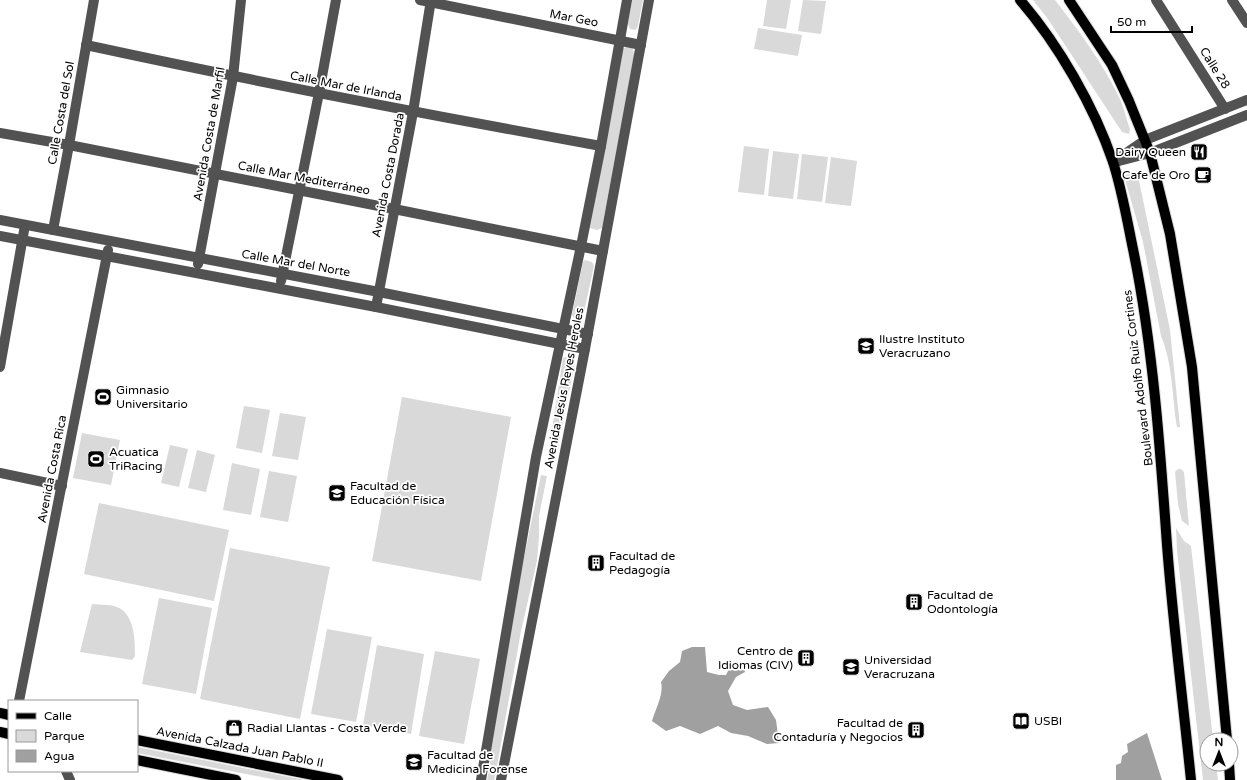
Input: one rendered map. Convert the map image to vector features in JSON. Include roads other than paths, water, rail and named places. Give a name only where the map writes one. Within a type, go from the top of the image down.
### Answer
[{"type":"main road","name":"Boulevard Adolfo Ruiz Cortines","points":[[1020,0],[1050,40],[1075,79],[1096,118],[1113,162],[1126,216],[1139,277],[1149,341],[1161,457],[1168,555],[1191,780]]},
{"type":"main road","points":[[1069,0],[1112,65],[1145,140],[1162,195],[1175,257],[1192,367],[1226,732]]},
{"type":"main road","name":"Avenida Calzada Juan Pablo II","points":[[138,740],[338,780]]},
{"type":"main road","points":[[138,760],[236,780]]},
{"type":"street","name":"Calle Costa del Sol","points":[[53,230],[94,0]]},
{"type":"street","name":"Avenida Costa de Marfil","points":[[197,273],[234,77],[241,0]]},
{"type":"street","points":[[280,289],[336,0]]},
{"type":"street","name":"Mar Geo","points":[[420,0],[431,1],[641,45]]},
{"type":"street","name":"Avenida Jesús Reyes Heroles","points":[[480,780],[536,457],[601,146],[627,0]]},
{"type":"street","name":"Avenida Jesús Reyes Heroles","points":[[501,780],[604,251],[649,0]]},
{"type":"street","name":"Calle 28","points":[[1156,0],[1225,109]]},
{"type":"street","points":[[1232,0],[1247,23]]},
{"type":"street","name":"Avenida Costa Dorada","points":[[376,307],[413,112],[431,1]]},
{"type":"street","name":"Calle Mar de Irlanda","points":[[86,45],[234,77],[413,112],[601,146]]},
{"type":"street","points":[[1113,162],[1145,140],[1247,100]]},
{"type":"street","points":[[1113,162],[1150,153],[1247,115]]},
{"type":"street","name":"Calle Mar Mediterráneo","points":[[0,133],[69,145],[604,251]]},
{"type":"street","name":"Calle Mar del Norte","points":[[0,220],[379,292],[588,334]]},
{"type":"street","points":[[0,367],[25,225]]},
{"type":"street","points":[[0,236],[376,307],[585,349]]},
{"type":"street","name":"Avenida Costa Rica","points":[[19,700],[110,241]]},
{"type":"street","points":[[0,473],[62,486]]},
{"type":"water","points":[[692,647],[705,647],[707,672],[726,675],[732,663],[744,663],[745,672],[736,677],[728,691],[733,705],[747,710],[768,707],[776,720],[779,743],[767,744],[748,736],[731,733],[718,726],[700,734],[680,726],[666,731],[652,721],[661,696],[661,682],[669,671],[680,662],[682,651]]},
{"type":"water","points":[[1147,733],[1162,780],[1116,780],[1116,765],[1121,763],[1122,756],[1128,752],[1127,744]]},
{"type":"place","name":"Dairy Queen","points":[[1199,152]]},
{"type":"place","name":"Cafe de Oro","points":[[1203,175]]},
{"type":"place","name":"Ilustre Instituto Veracruzano","points":[[866,346]]},
{"type":"place","name":"Gimnasio Universitario","points":[[103,397]]},
{"type":"place","name":"Acuatica TriRacing","points":[[96,459]]},
{"type":"place","name":"Facultad de Educación Física","points":[[337,493]]},
{"type":"place","name":"Facultad de Pedagogía","points":[[596,563]]},
{"type":"place","name":"Facultad de Odontología","points":[[914,602]]},
{"type":"place","name":"Centro de Idiomas (CIV)","points":[[806,658]]},
{"type":"place","name":"Universidad Veracruzana","points":[[851,667]]},
{"type":"place","name":"USBI","points":[[1021,721]]},
{"type":"place","name":"Radial Llantas - Costa Verde","points":[[234,728]]},
{"type":"place","name":"Facultad de Contaduría y Negocios","points":[[916,730]]},
{"type":"place","name":"Facultad de Medicina Forense","points":[[414,762]]}]
